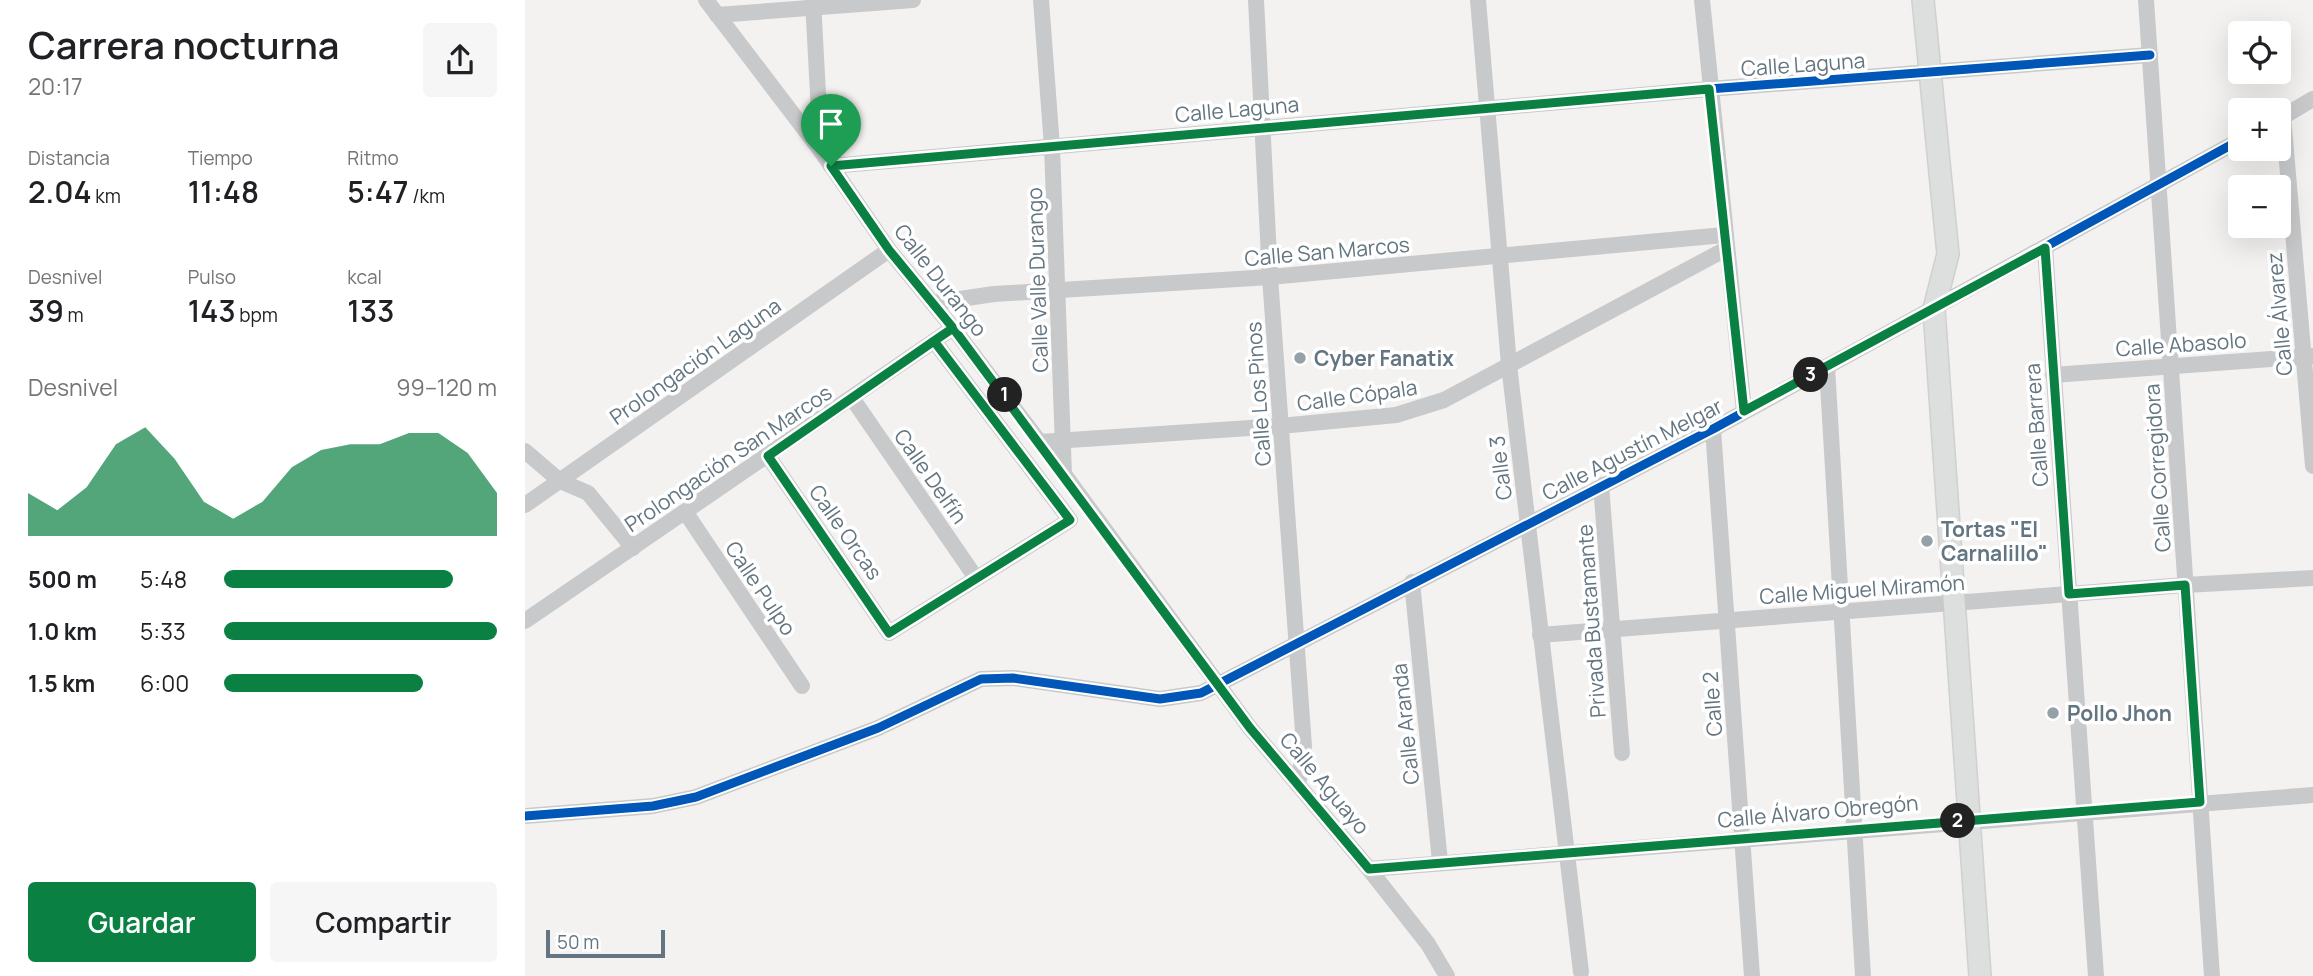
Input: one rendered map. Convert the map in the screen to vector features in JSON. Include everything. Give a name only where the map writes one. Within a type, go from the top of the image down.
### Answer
[{"type":"street","name":"Calle Durango","points":[[706,0],[821,152],[889,250],[953,328],[1221,685]]},
{"type":"street","points":[[717,15],[813,4],[913,0]]},
{"type":"street","name":"Calle Valle Durango","points":[[1041,0],[1052,147],[1065,440],[1064,474]]},
{"type":"street","name":"Calle Los Pinos","points":[[1256,0],[1280,426],[1304,752],[1298,785]]},
{"type":"street","name":"Calle 3","points":[[1478,0],[1509,365],[1581,972]]},
{"type":"street","points":[[1702,0],[1744,411]]},
{"type":"street","points":[[1923,0],[1948,254],[1934,309],[1980,976]]},
{"type":"street","name":"Calle Corregidora","points":[[2146,0],[2212,976]]},
{"type":"street","points":[[813,4],[821,152]]},
{"type":"street","name":"Calle Laguna","points":[[831,166],[1709,89],[2150,55]]},
{"type":"street","points":[[2291,111],[2313,99]]},
{"type":"street","name":"Calle Agustín Melgar","points":[[525,816],[653,806],[696,797],[878,728],[981,679],[1013,677],[1160,699],[1182,698],[1221,685],[1412,582],[1713,429],[2228,147]]},
{"type":"street","name":"Calle Álvarez","points":[[2286,161],[2309,356],[2313,466]]},
{"type":"street","name":"Calle San Marcos","points":[[933,303],[994,294],[1271,277],[1500,256],[1725,242]]},
{"type":"street","name":"Calle Cópala","points":[[1040,442],[1280,426],[1415,411],[1444,400],[1509,365],[1725,242]]},
{"type":"street","name":"Calle Barrera","points":[[2045,248],[2096,976]]},
{"type":"street","name":"Prolongación Laguna","points":[[525,505],[889,250]]},
{"type":"street","name":"Prolongación San Marcos","points":[[525,621],[953,328]]},
{"type":"street","points":[[934,341],[1070,520],[976,578]]},
{"type":"street","name":"Calle Abasolo","points":[[2053,375],[2309,356]]},
{"type":"street","points":[[1827,367],[1863,976]]},
{"type":"street","name":"Calle Delfín","points":[[852,398],[976,578]]},
{"type":"street","name":"Calle 2","points":[[1713,429],[1752,976]]},
{"type":"street","points":[[525,451],[560,481],[588,493],[633,548]]},
{"type":"street","name":"Calle Orcas","points":[[768,456],[889,633],[976,578]]},
{"type":"street","name":"Privada Bustamante","points":[[1601,485],[1622,753]]},
{"type":"street","name":"Calle Pulpo","points":[[686,513],[801,686]]},
{"type":"street","name":"Calle Miguel Miramón","points":[[1540,635],[2185,585],[2313,578]]},
{"type":"street","name":"Calle Aranda","points":[[1412,582],[1440,862]]},
{"type":"street","name":"Calle Aguayo","points":[[1221,685],[1250,728],[1369,869],[1433,951],[1447,976]]},
{"type":"street","name":"Calle Álvaro Obregón","points":[[1369,869],[2313,795]]},
{"type":"cycle path","points":[[831,166],[1709,89],[2150,55]]},
{"type":"cycle path","points":[[525,816],[653,806],[696,797],[878,728],[981,679],[1013,678],[1160,699],[1201,693],[1713,429],[2228,147]]},
{"type":"place","name":"Cyber Fanatix","points":[[1300,358]]},
{"type":"place","name":"Tortas \"El Carnalillo\"","points":[[1927,541]]},
{"type":"place","name":"Pollo Jhon","points":[[2053,713]]},
{"type":"route","points":[[831,166],[889,250],[953,328],[934,341],[768,456],[889,633],[1070,520],[934,341],[953,328],[1221,685],[1250,728],[1369,869],[2200,802],[2185,585],[2069,594],[2045,248],[1744,411],[1709,89],[831,166]]}]
